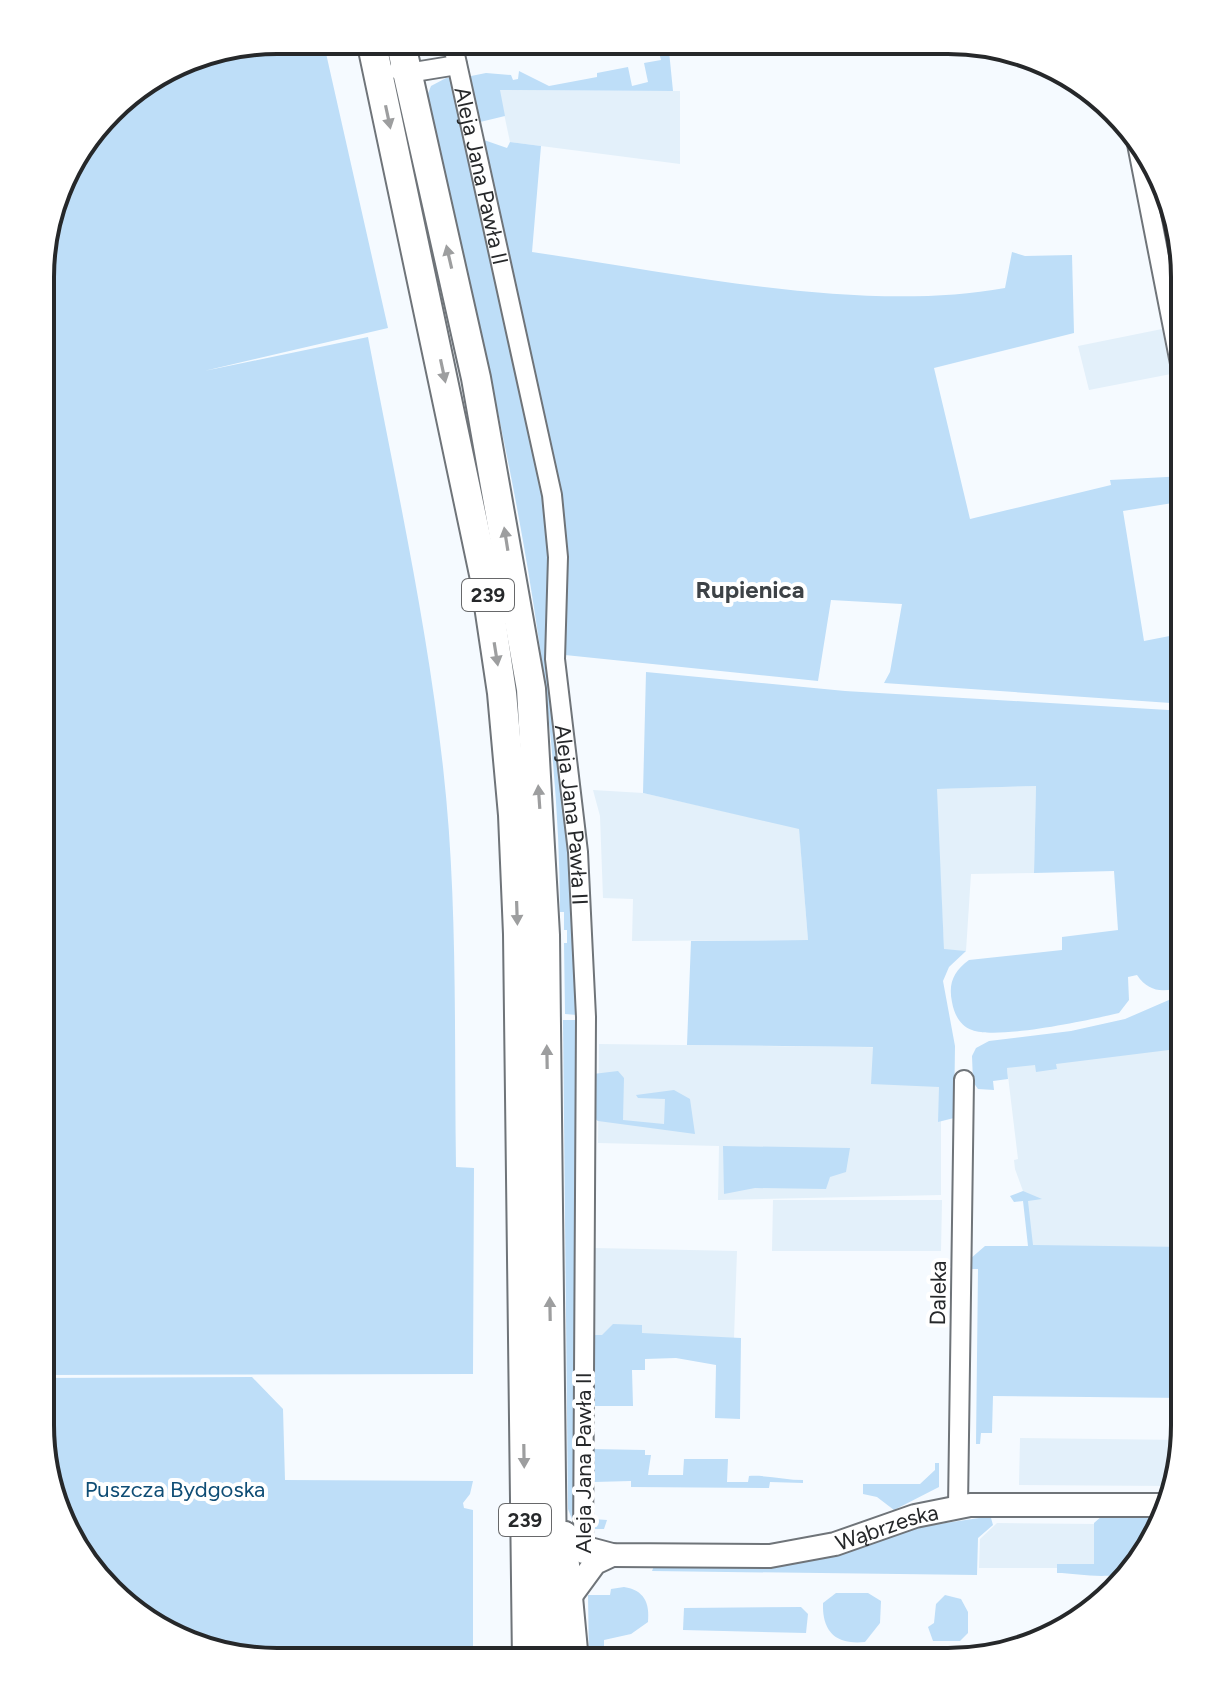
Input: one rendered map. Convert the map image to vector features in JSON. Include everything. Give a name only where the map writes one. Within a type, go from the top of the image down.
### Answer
[{"type":"main road","name":"239","points":[[374,54],[464,468],[502,693],[513,815],[518,934],[527,1648]]},
{"type":"main road","name":"Aleja Jana Pawła II","points":[[403,54],[482,409],[531,689],[545,935],[552,1472]]},
{"type":"main road","name":"239","points":[[552,1472],[553,1648]]},
{"type":"main road","points":[[552,1472],[574,1540]]},
{"type":"street","points":[[378,54],[391,69],[408,73]]},
{"type":"street","name":"Aleja Jana Pawła II","points":[[455,54],[552,495],[557,544],[555,659],[578,852],[586,1017],[574,1540]]},
{"type":"street","name":"Aleja Jana Pawła II","points":[[408,73],[457,65]]},
{"type":"street","points":[[1142,168],[1171,318]]},
{"type":"street","name":"Daleka","points":[[958,1507],[964,1080]]},
{"type":"street","name":"Wąbrzeska","points":[[574,1540],[612,1555],[755,1556],[798,1552],[958,1507],[1004,1503],[1155,1505]]},
{"type":"street","points":[[574,1540],[578,1585],[577,1648]]},
{"type":"street","points":[[578,1585],[595,1563],[612,1555]]},
{"type":"shaded area","points":[[499,90],[680,91],[680,164],[510,142]]},
{"type":"shaded area","points":[[1162,329],[1171,374],[1089,390],[1078,346]]},
{"type":"shaded area","points":[[1036,786],[1034,873],[971,874],[966,951],[944,950],[936,789]]},
{"type":"shaded area","points":[[593,790],[643,793],[799,828],[808,940],[632,941],[633,899],[603,898],[600,816]]},
{"type":"shaded area","points":[[1171,1032],[1171,1251],[1029,1246],[1023,1191],[1015,1169],[1014,1160],[1018,1159],[1007,1068]]},
{"type":"shaded area","points":[[599,1044],[941,1048],[941,1195],[718,1200],[719,1146],[598,1143]]},
{"type":"shaded area","points":[[773,1200],[942,1200],[941,1251],[772,1251]]},
{"type":"shaded area","points":[[595,1248],[737,1251],[734,1338],[593,1335]]},
{"type":"shaded area","points":[[1020,1438],[1171,1440],[1162,1486],[1019,1485]]},
{"type":"shaded area","points":[[997,1523],[1097,1524],[1097,1568],[979,1568],[980,1539]]},
{"type":"green space","points":[[326,54],[388,328],[204,371],[368,337],[419,605],[443,767],[453,917],[456,1167],[474,1168],[473,1374],[54,1375],[56,248],[71,192],[84,166],[109,130],[130,109],[166,84],[192,71],[234,58]]},
{"type":"green space","points":[[659,54],[669,54],[673,91],[500,90],[505,116],[476,123],[466,77],[486,73],[511,75],[513,80],[518,79],[519,71],[549,86],[597,77],[597,73],[628,67],[632,86],[648,82],[644,63],[661,60]]},
{"type":"green space","points":[[452,78],[548,500],[570,815],[577,1015],[565,1014],[564,943],[567,943],[567,930],[564,930],[564,912],[560,912],[556,808],[547,705],[533,603],[495,399],[427,96],[431,86]]},
{"type":"green space","points":[[482,141],[507,148],[510,142],[541,146],[532,252],[769,288],[891,296],[949,295],[1005,288],[1012,252],[1025,256],[1072,255],[1074,333],[934,368],[970,519],[1111,485],[1110,480],[1171,477],[1171,503],[1123,511],[1144,641],[1171,636],[1171,703],[884,683],[890,672],[902,604],[831,600],[818,681],[565,655],[562,556]]},
{"type":"green space","points":[[646,672],[845,691],[1171,710],[1171,989],[1158,990],[1147,986],[1137,975],[1128,977],[1129,1000],[1119,1013],[1001,1033],[972,1030],[964,1026],[954,1011],[951,989],[956,973],[969,960],[1062,950],[1062,937],[1118,930],[1114,871],[1034,873],[1036,786],[937,789],[944,949],[966,951],[949,967],[943,981],[955,1046],[954,1118],[938,1122],[939,1087],[871,1084],[873,1047],[687,1045],[691,941],[808,940],[799,829],[643,793]]},
{"type":"green space","points":[[1171,999],[1171,1050],[1056,1064],[1057,1069],[1036,1072],[1035,1065],[1007,1068],[1008,1079],[993,1081],[994,1090],[978,1089],[973,1082],[972,1056],[976,1048],[989,1041],[1071,1031],[1125,1019]]},
{"type":"green space","points":[[563,1020],[579,1020],[575,1527],[568,1509]]},
{"type":"green space","points":[[618,1071],[624,1078],[623,1120],[664,1124],[665,1099],[638,1098],[636,1095],[674,1090],[690,1099],[695,1134],[598,1121],[591,1116],[593,1074]]},
{"type":"green space","points":[[723,1146],[850,1148],[846,1172],[830,1177],[826,1189],[755,1188],[724,1194]]},
{"type":"green space","points":[[1023,1191],[1042,1199],[1028,1201],[1033,1245],[1171,1247],[1171,1398],[993,1396],[992,1433],[981,1433],[980,1444],[976,1444],[978,1269],[970,1269],[970,1259],[985,1246],[1028,1246],[1023,1201],[1014,1202],[1010,1196]]},
{"type":"green space","points":[[613,1324],[642,1325],[642,1333],[741,1338],[740,1419],[715,1418],[716,1365],[676,1358],[645,1359],[645,1370],[632,1370],[633,1406],[590,1406],[588,1335],[602,1335]]},
{"type":"green space","name":"Puszcza Bydgoska","points":[[252,1377],[283,1409],[285,1480],[473,1481],[470,1494],[463,1503],[464,1508],[473,1510],[473,1648],[248,1646],[192,1631],[141,1602],[100,1561],[77,1523],[66,1496],[56,1454],[54,1378]]},
{"type":"green space","points":[[590,1449],[645,1450],[645,1455],[651,1455],[648,1475],[683,1475],[684,1459],[728,1459],[727,1482],[748,1482],[749,1476],[756,1476],[803,1480],[803,1483],[770,1482],[769,1488],[631,1487],[631,1481],[594,1482],[593,1519],[607,1520],[604,1529],[589,1529]]},
{"type":"green space","points":[[935,1463],[939,1463],[939,1487],[894,1510],[877,1497],[863,1494],[863,1484],[920,1484],[935,1470]]},
{"type":"green space","points":[[1102,1516],[1151,1516],[1133,1549],[1113,1575],[1057,1573],[1057,1564],[1094,1564],[1094,1523]]},
{"type":"green space","points":[[991,1518],[993,1525],[978,1538],[977,1575],[652,1571],[654,1566]]},
{"type":"green space","points":[[624,1587],[641,1594],[648,1609],[648,1622],[631,1634],[604,1640],[604,1648],[589,1648],[588,1595],[610,1595],[611,1589]]},
{"type":"green space","points":[[836,1593],[868,1593],[881,1601],[880,1623],[865,1642],[839,1639],[828,1629],[823,1603]]},
{"type":"green space","points":[[945,1595],[961,1599],[968,1612],[968,1633],[960,1641],[933,1641],[928,1627],[934,1623],[936,1604]]},
{"type":"green space","points":[[801,1607],[808,1614],[806,1633],[683,1630],[684,1608]]},
{"type":"district","name":"Rupienica","points":[[750,589]]}]
